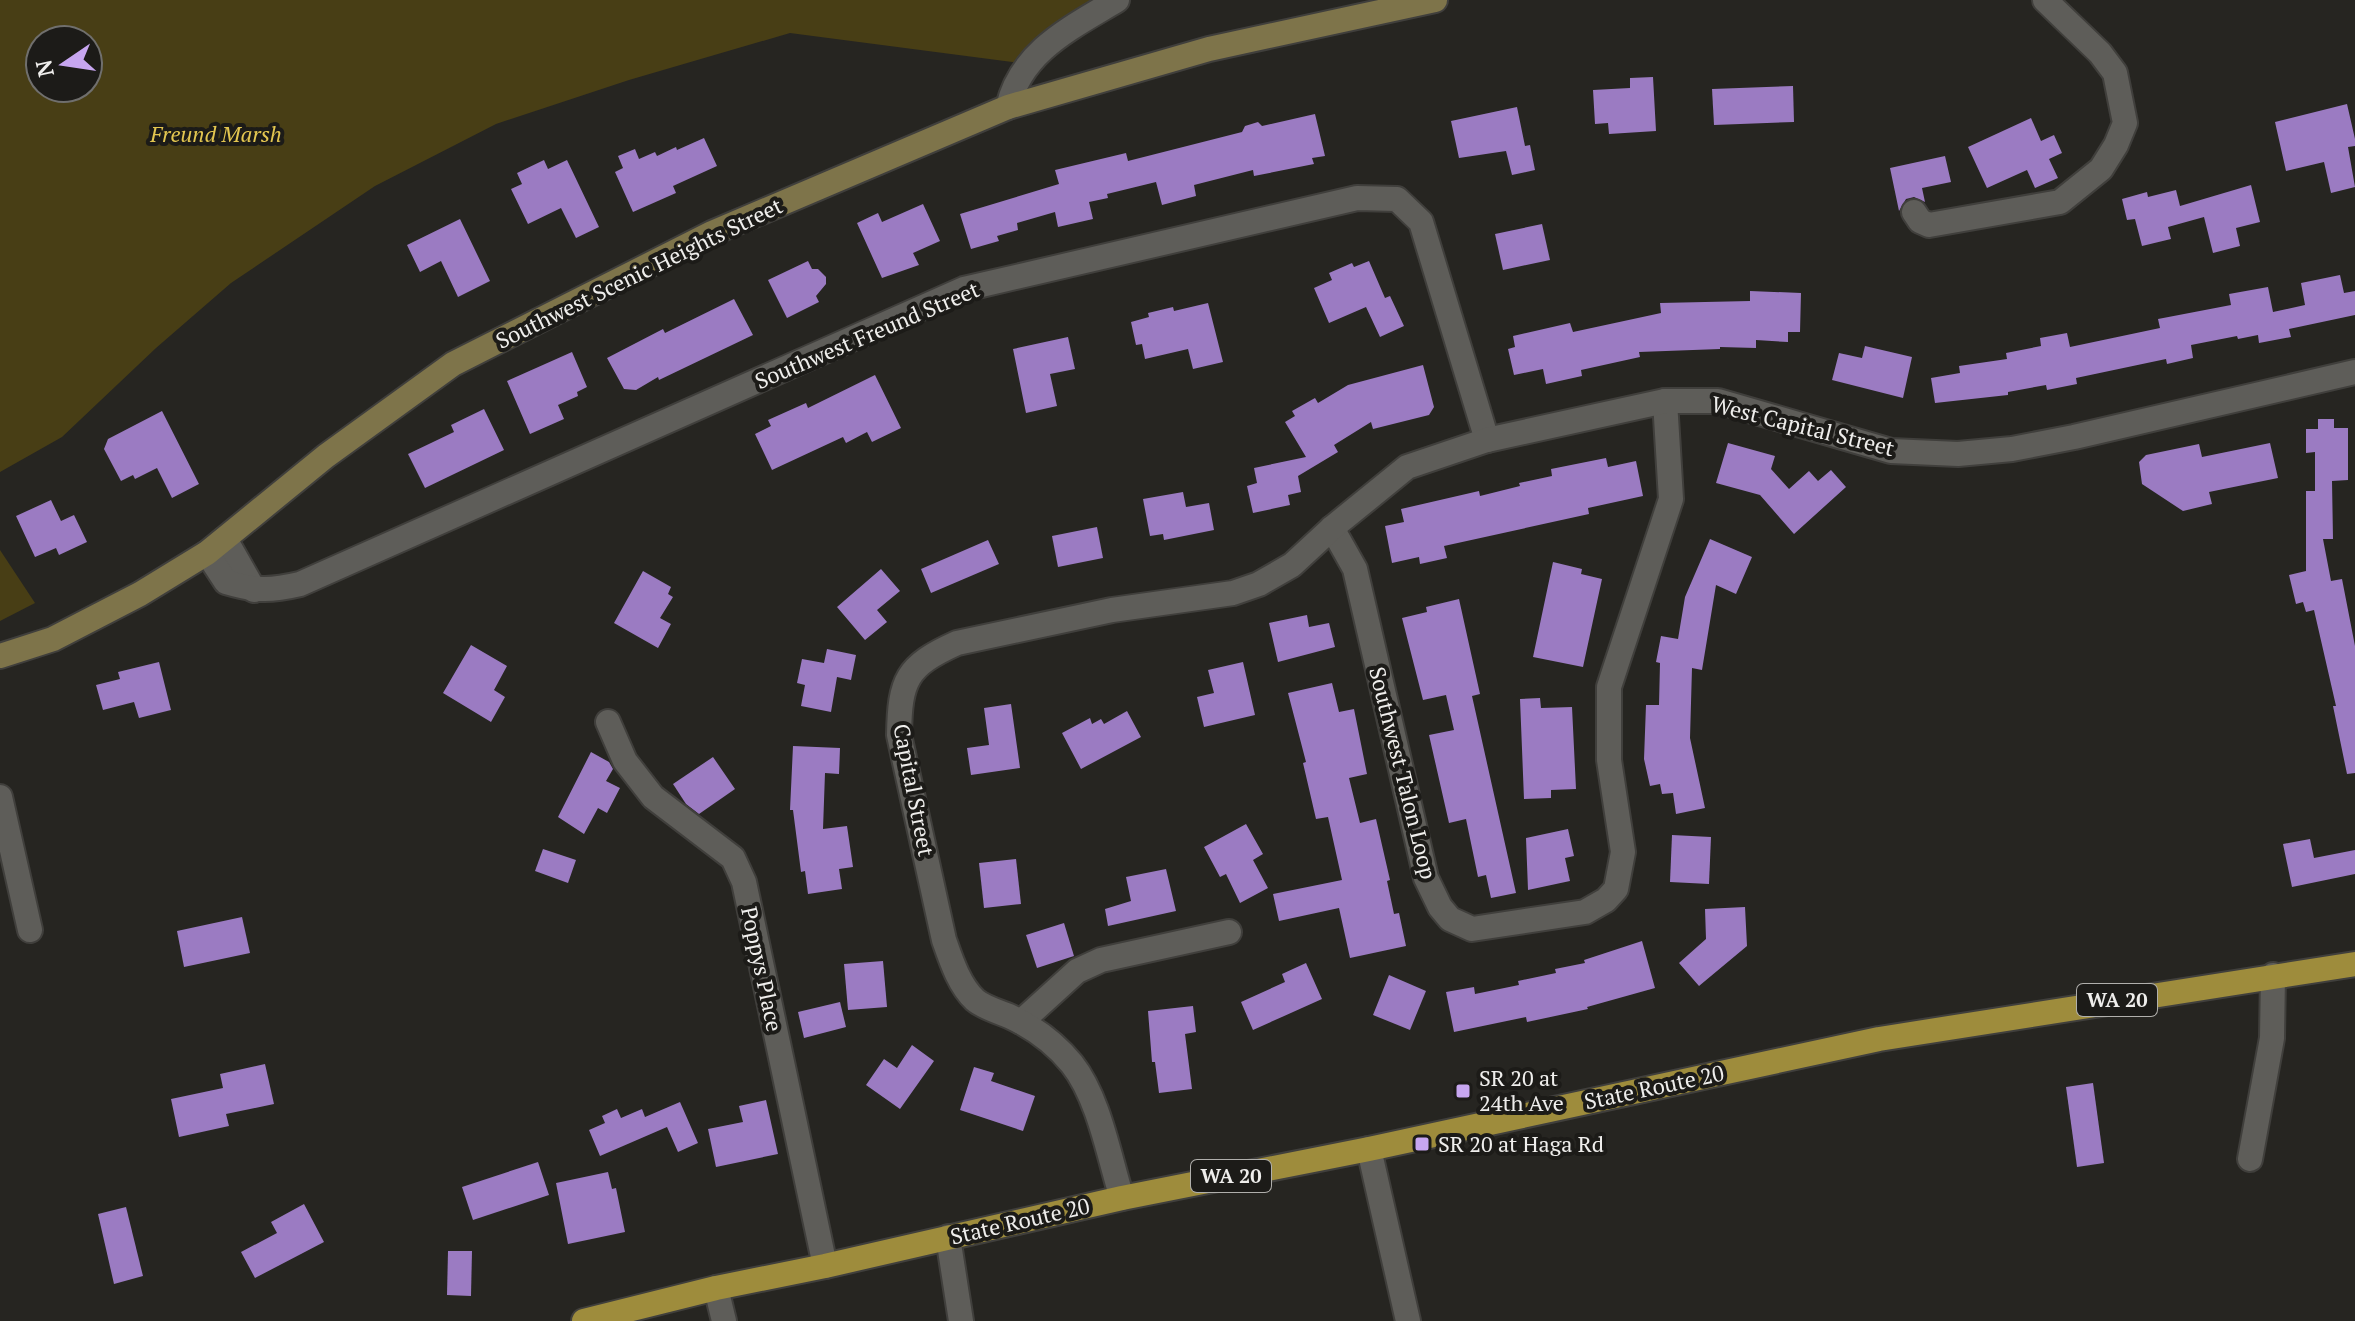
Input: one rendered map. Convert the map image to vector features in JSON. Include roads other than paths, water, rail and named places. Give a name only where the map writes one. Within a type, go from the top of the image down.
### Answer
[{"type":"main road","name":"State Route 20","points":[[584,1321],[716,1288],[1122,1198],[1369,1149],[1879,1039],[2355,964]]},
{"type":"street","points":[[1008,107],[1013,88],[1027,64],[1047,43],[1117,0]]},
{"type":"street","name":"Southwest Scenic Heights Street","points":[[0,656],[53,639],[140,594],[216,546],[326,456],[453,364],[712,233],[1008,107],[1209,49],[1435,0]]},
{"type":"street","points":[[1914,212],[1920,221],[1929,225],[2060,202],[2101,169],[2116,145],[2125,123],[2115,73],[2100,53],[2045,0]]},
{"type":"street","name":"Southwest Freund Street","points":[[216,546],[254,590],[272,591],[300,584],[964,289],[1357,198],[1397,199],[1421,222],[1487,440]]},
{"type":"street","name":"West Capital Street","points":[[1487,440],[1665,401],[1718,401],[1891,451],[1958,454],[2012,449],[2074,437],[2355,372]]},
{"type":"street","name":"Southwest Talon Loop","points":[[1332,528],[1355,569],[1426,878],[1440,907],[1450,919],[1472,929],[1585,912],[1606,900],[1616,889],[1621,866],[1622,840],[1609,760],[1609,687],[1671,499],[1665,401]]},
{"type":"street","name":"Capital Street","points":[[1122,1198],[1085,1084],[1073,1065],[1049,1040],[1021,1022],[976,1001],[956,972],[944,940],[899,735],[899,702],[906,680],[919,664],[957,643],[1112,610],[1233,593],[1259,584],[1292,565],[1407,467],[1487,440]]},
{"type":"street","name":"Poppys Place","points":[[608,722],[625,761],[653,797],[733,858],[744,882],[825,1266]]},
{"type":"street","points":[[0,797],[30,930]]},
{"type":"street","points":[[1021,1022],[1077,971],[1101,960],[1229,932]]},
{"type":"street","points":[[2250,1159],[2272,1038],[2273,975]]},
{"type":"street","points":[[1369,1149],[1408,1321]]},
{"type":"street","points":[[948,1237],[961,1321]]},
{"type":"street","points":[[716,1288],[724,1321]]},
{"type":"place","name":"SR 20 at 24th Ave","points":[[1463,1091]]},
{"type":"place","name":"SR 20 at Haga Rd","points":[[1422,1144]]},
{"type":"park label","name":"Freund Marsh","points":[[216,134]]}]
